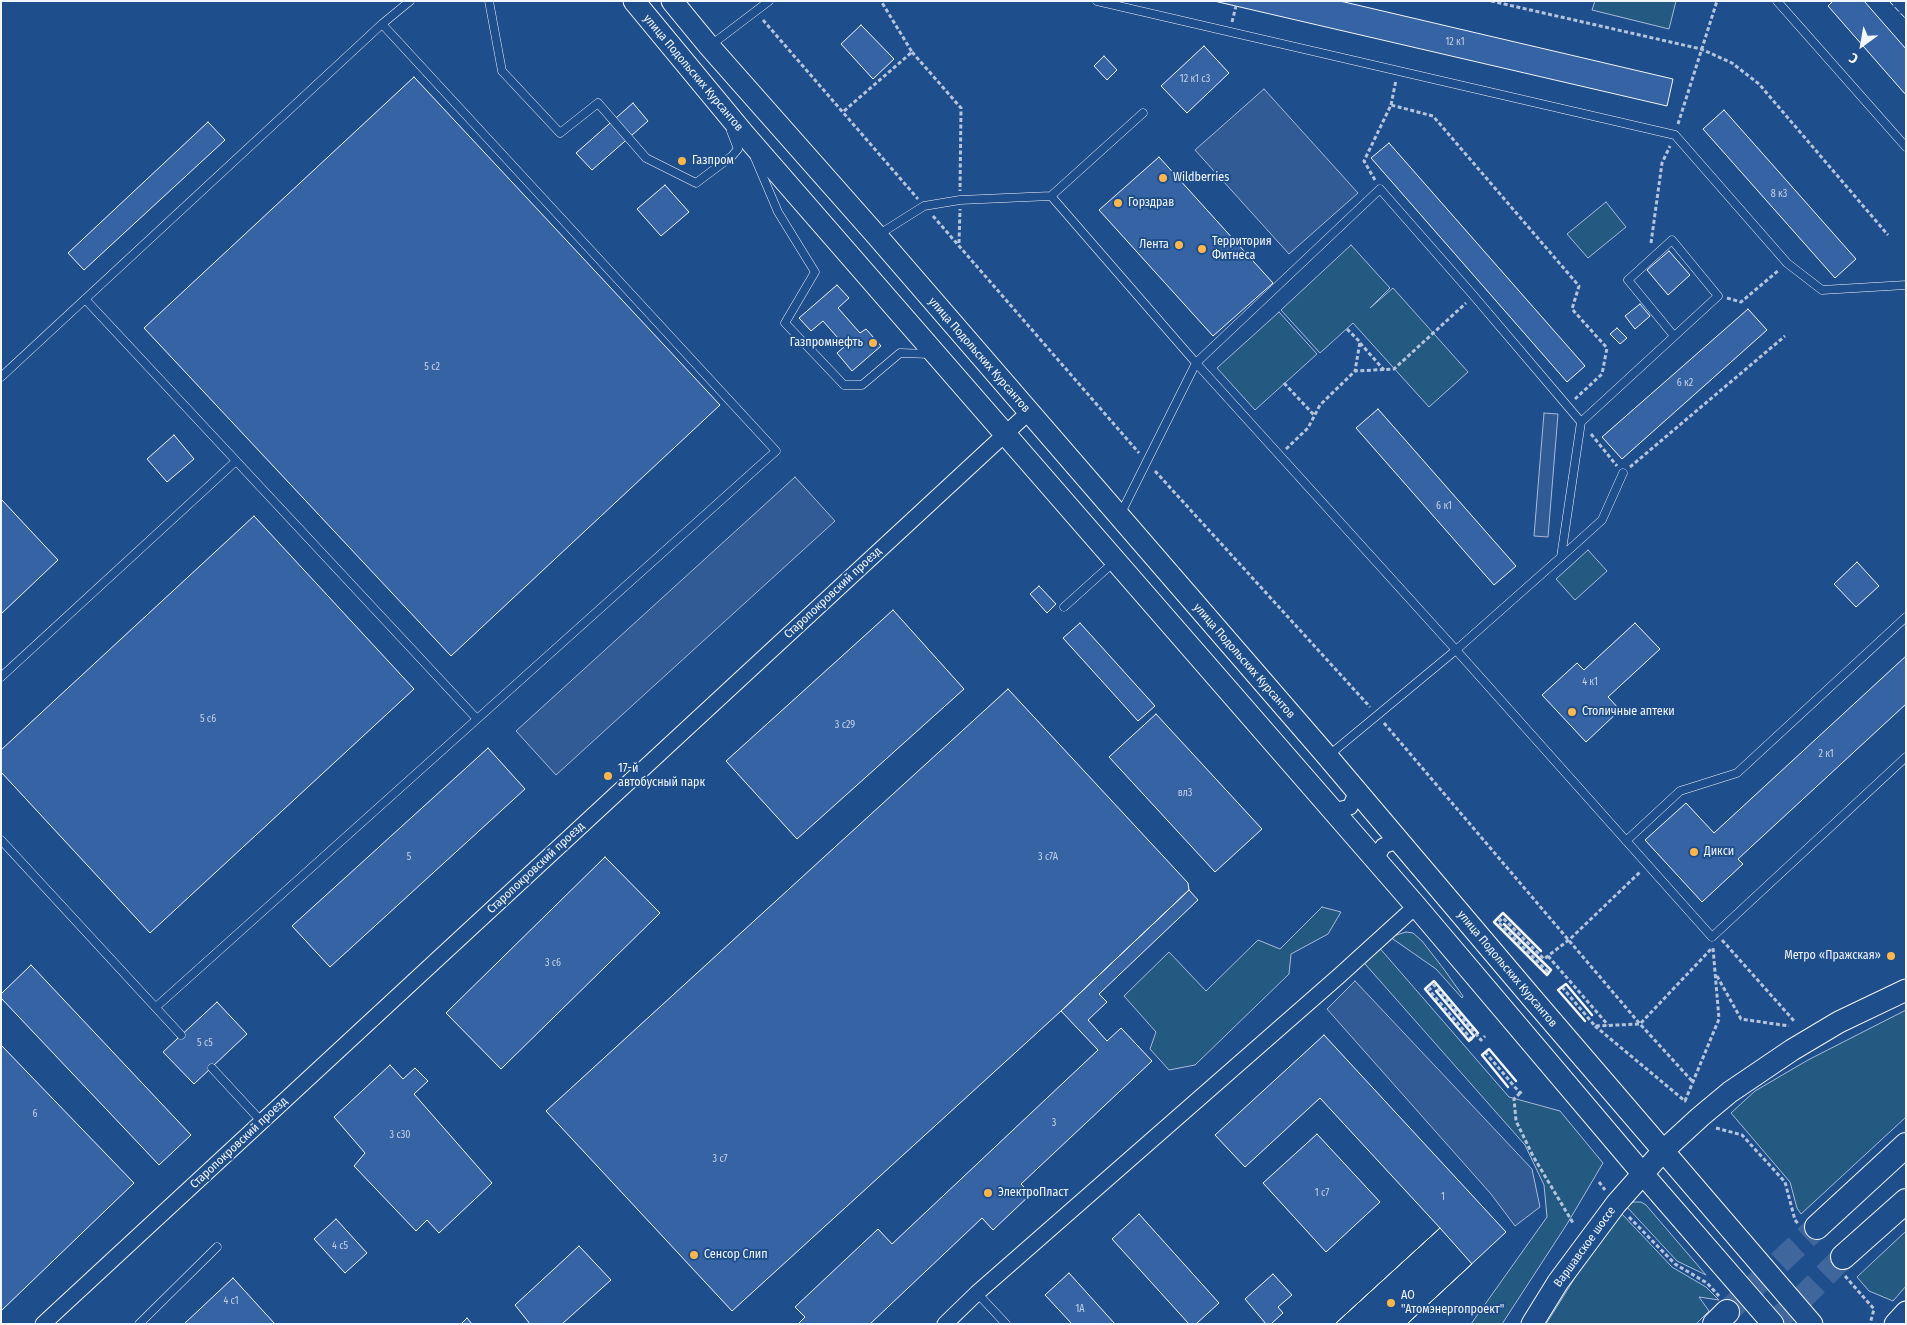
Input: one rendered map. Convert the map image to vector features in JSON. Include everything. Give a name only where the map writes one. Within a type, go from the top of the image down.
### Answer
[{"type":"main road","name":"улица Подольских Курсантов","points":[[634,1],[744,134],[1416,906],[1642,1173],[1773,1324]]},
{"type":"main road","name":"улица Подольских Курсантов","points":[[672,1],[709,46],[877,236],[1328,756],[1812,1324]]},
{"type":"main road","name":"Варшавское шоссе","points":[[1532,1324],[1558,1282],[1616,1204],[1663,1151],[1730,1092],[1792,1050],[1839,1022],[1906,990]]},
{"type":"main road","points":[[1817,1227],[1906,1145]]},
{"type":"main road","points":[[1843,1257],[1906,1201]]},
{"type":"main road","points":[[1895,1324],[1906,1312]]},
{"type":"street","name":"Старопокровский проезд","points":[[43,1324],[1029,412]]},
{"type":"street","points":[[1328,805],[1332,809],[1338,810],[1350,806],[1355,796],[1351,785]]},
{"type":"street","points":[[1381,867],[1378,856],[1383,846],[1394,842],[1404,847]]},
{"type":"street","points":[[945,1324],[977,1293],[1339,976],[1416,906]]},
{"type":"lane","points":[[1,377],[382,24],[410,1]]},
{"type":"lane","points":[[489,1],[502,70],[560,133],[598,103],[646,158],[696,184],[732,156],[738,148],[721,106]]},
{"type":"lane","points":[[709,46],[770,1]]},
{"type":"lane","points":[[1097,1],[1674,135],[1787,263],[1822,290],[1906,285]]},
{"type":"lane","points":[[1777,1],[1906,147]]},
{"type":"lane","points":[[156,1007],[776,451],[382,24]]},
{"type":"lane","points":[[877,236],[924,206],[960,200],[1051,196],[1143,113]]},
{"type":"lane","points":[[744,134],[778,212],[815,272],[785,323],[844,385],[862,385],[900,354],[936,354]]},
{"type":"lane","points":[[1119,517],[1196,363],[1380,189],[1581,422]]},
{"type":"lane","points":[[1051,196],[1196,363],[1712,937],[1906,757]]},
{"type":"lane","points":[[1561,557],[1581,422],[1718,296],[1672,240],[1628,280],[1674,336]]},
{"type":"lane","points":[[85,299],[477,720]]},
{"type":"lane","points":[[1,677],[236,461]]},
{"type":"lane","points":[[1328,756],[1456,650],[1602,520],[1623,473]]},
{"type":"lane","points":[[1064,607],[1115,560]]},
{"type":"lane","points":[[1626,841],[1680,791],[1738,773],[1906,617]]},
{"type":"lane","points":[[1,840],[181,1035]]},
{"type":"lane","points":[[212,1068],[262,1122]]},
{"type":"lane","points":[[139,1324],[217,1248]]},
{"type":"lane","points":[[977,1293],[1006,1324]]},
{"type":"path","points":[[881,1],[912,52],[961,108],[959,244]]},
{"type":"path","points":[[1491,1],[1701,49],[1732,64],[1759,84],[1888,235]]},
{"type":"path","points":[[1649,261],[1662,163],[1674,135],[1717,1]]},
{"type":"path","points":[[755,11],[844,111],[1146,462],[1377,715],[1640,1024],[1693,1082]]},
{"type":"path","points":[[844,111],[912,52]]},
{"type":"path","points":[[1380,189],[1364,161],[1391,105],[1398,70]]},
{"type":"path","points":[[1391,105],[1433,116],[1579,286],[1572,309],[1607,348],[1602,374],[1568,406]]},
{"type":"path","points":[[1718,296],[1741,302],[1787,263]]},
{"type":"path","points":[[1355,371],[1394,369],[1473,295]]},
{"type":"path","points":[[1347,328],[1384,370]]},
{"type":"path","points":[[1581,422],[1623,473],[1785,336]]},
{"type":"path","points":[[1279,456],[1308,428],[1320,405],[1355,371],[1360,342]]},
{"type":"path","points":[[1284,383],[1314,415]]},
{"type":"path","points":[[1548,972],[1498,922],[1503,918],[1544,959],[1570,940],[1647,865]]},
{"type":"path","points":[[1562,987],[1595,1026],[1685,1100],[1719,1019],[1712,937]]},
{"type":"path","points":[[1595,1026],[1640,1024],[1713,948]]},
{"type":"path","points":[[1729,948],[1795,1022]]},
{"type":"path","points":[[1548,956],[1609,1025]]},
{"type":"path","points":[[1715,974],[1741,1019],[1789,1026]]},
{"type":"path","points":[[1472,1040],[1429,990],[1434,985],[1481,1040],[1485,1036]]},
{"type":"path","points":[[1485,1052],[1521,1092],[1514,1099],[1516,1121],[1533,1156],[1573,1223]]},
{"type":"path","points":[[1599,1182],[1616,1204],[1675,1264],[1707,1283],[1720,1311]]},
{"type":"shaded area","points":[[1595,1],[1676,1],[1669,29],[1592,10]]},
{"type":"shaded area","points":[[1264,89],[1358,193],[1289,254],[1195,150]]},
{"type":"shaded area","points":[[1606,202],[1626,227],[1588,258],[1567,234]]},
{"type":"shaded area","points":[[1351,245],[1390,288],[1370,308],[1393,288],[1468,372],[1429,407],[1353,323],[1320,353],[1281,310]]},
{"type":"shaded area","points":[[1279,312],[1317,354],[1255,410],[1217,368]]},
{"type":"shaded area","points":[[1544,413],[1558,414],[1548,537],[1534,536]]},
{"type":"shaded area","points":[[795,477],[835,521],[556,775],[516,731]]},
{"type":"shaded area","points":[[1588,550],[1607,571],[1575,600],[1556,579]]},
{"type":"shaded area","points":[[1322,907],[1341,912],[1328,934],[1291,954],[1289,974],[1195,1065],[1169,1070],[1150,1049],[1156,1032],[1124,996],[1169,952],[1206,991],[1258,940],[1280,949]]},
{"type":"shaded area","points":[[1406,932],[1413,933],[1422,941],[1463,996],[1462,998],[1436,969],[1390,937]]},
{"type":"shaded area","points":[[1377,945],[1509,1097],[1560,1111],[1603,1163],[1567,1224],[1502,1324],[1471,1324],[1547,1217],[1544,1185],[1525,1145],[1358,956]]},
{"type":"shaded area","points":[[1355,981],[1532,1169],[1540,1207],[1515,1226],[1491,1194],[1327,1009]]},
{"type":"shaded area","points":[[1906,1010],[1906,1117],[1801,1214],[1797,1208],[1790,1182],[1731,1113],[1755,1091],[1808,1060]]},
{"type":"shaded area","points":[[1633,1202],[1641,1202],[1646,1205],[1706,1275],[1677,1261],[1626,1206]]},
{"type":"shaded area","points":[[1621,1213],[1672,1267],[1706,1287],[1719,1300],[1699,1297],[1709,1311],[1696,1324],[1546,1324],[1576,1276]]},
{"type":"shaded area","points":[[1906,1231],[1906,1286],[1893,1301],[1869,1291],[1857,1277]]},
{"type":"building","points":[[1214,1],[1340,1],[1673,79],[1667,106]]},
{"type":"building","points":[[1833,1],[1864,1],[1906,49],[1906,95],[1828,6]]},
{"type":"building","points":[[861,25],[894,59],[873,79],[841,44]]},
{"type":"building","points":[[1204,46],[1229,73],[1187,113],[1161,86]]},
{"type":"building","points":[[1104,56],[1117,70],[1107,80],[1094,66]]},
{"type":"building","points":[[414,77],[720,405],[451,656],[144,328]]},
{"type":"building","points":[[633,103],[648,121],[592,170],[576,153]]},
{"type":"building","points":[[1724,110],[1856,259],[1835,278],[1703,129]]},
{"type":"building","points":[[208,122],[225,140],[84,270],[68,253]]},
{"type":"building","points":[[1389,143],[1585,366],[1567,382],[1371,158]]},
{"type":"building","points":[[1159,157],[1273,283],[1213,336],[1099,210]]},
{"type":"building","points":[[665,185],[689,212],[661,236],[637,209]]},
{"type":"building","points":[[1669,251],[1690,275],[1668,295],[1647,270]]},
{"type":"building","points":[[837,285],[849,298],[838,308],[860,333],[866,329],[881,346],[852,371],[837,353],[845,346],[823,321],[811,331],[799,318]]},
{"type":"building","points":[[1640,304],[1650,316],[1635,329],[1625,316]]},
{"type":"building","points":[[1748,309],[1767,330],[1622,459],[1602,437]]},
{"type":"building","points":[[1617,328],[1627,338],[1620,344],[1610,334]]},
{"type":"building","points":[[1378,409],[1516,566],[1494,585],[1356,428]]},
{"type":"building","points":[[174,435],[194,459],[167,482],[147,459]]},
{"type":"building","points":[[1,499],[58,560],[1,614]]},
{"type":"building","points":[[254,516],[414,689],[150,933],[1,772],[1,750]]},
{"type":"building","points":[[1857,562],[1879,586],[1856,607],[1834,584]]},
{"type":"building","points":[[1039,586],[1056,604],[1047,613],[1030,594]]},
{"type":"building","points":[[893,610],[964,689],[797,839],[726,761]]},
{"type":"building","points":[[1080,623],[1155,706],[1138,721],[1063,638]]},
{"type":"building","points":[[1635,623],[1660,649],[1608,697],[1620,710],[1586,742],[1542,695],[1577,663],[1584,670]]},
{"type":"building","points":[[1906,656],[1906,704],[1738,859],[1743,864],[1702,902],[1645,840],[1686,803],[1714,833]]},
{"type":"building","points":[[1008,689],[1188,883],[1189,890],[1061,1011],[732,1311],[546,1111]]},
{"type":"building","points":[[1156,714],[1262,829],[1215,872],[1109,757]]},
{"type":"building","points":[[488,748],[525,789],[330,967],[292,926]]},
{"type":"building","points":[[605,857],[660,913],[501,1069],[446,1013]]},
{"type":"building","points":[[1189,890],[1198,900],[1099,994],[1107,1002],[1088,1020],[1107,1041],[1121,1028],[1152,1061],[1021,1184],[1031,1194],[993,1230],[982,1218],[870,1324],[798,1324],[805,1317],[795,1307],[878,1229],[892,1244],[1098,1050],[1061,1011]]},
{"type":"building","points":[[31,965],[191,1135],[159,1165],[1,998],[1,994]]},
{"type":"building","points":[[217,1002],[247,1034],[194,1084],[163,1052]]},
{"type":"building","points":[[1324,1035],[1506,1232],[1407,1324],[1335,1324],[1440,1228],[1320,1098],[1245,1167],[1215,1135]]},
{"type":"building","points":[[1,1045],[134,1183],[1,1311]]},
{"type":"building","points":[[390,1065],[403,1079],[415,1068],[428,1081],[414,1094],[492,1183],[439,1233],[427,1220],[416,1231],[354,1166],[365,1153],[334,1117]]},
{"type":"building","points":[[1317,1134],[1380,1202],[1326,1252],[1263,1183]]},
{"type":"building","points":[[1139,1214],[1219,1303],[1196,1324],[1189,1324],[1112,1239]]},
{"type":"building","points":[[336,1219],[367,1253],[345,1273],[314,1239]]},
{"type":"building","points":[[1440,1228],[1472,1264],[1407,1324],[1335,1324]]},
{"type":"building","points":[[579,1246],[611,1280],[562,1324],[530,1324],[515,1305]]},
{"type":"building","points":[[1069,1273],[1115,1324],[1072,1324],[1045,1295]]},
{"type":"building","points":[[1273,1274],[1292,1295],[1278,1307],[1283,1313],[1271,1324],[1266,1324],[1245,1299]]},
{"type":"building","points":[[233,1278],[275,1324],[184,1324]]},
{"type":"building","points":[[467,1318],[472,1324],[461,1324]]},
{"type":"tunnel","points":[[1727,1312],[1817,1227]]},
{"type":"tunnel","points":[[1772,1324],[1802,1298],[1843,1257]]},
{"type":"fence","points":[[1889,1],[1906,19]]},
{"type":"wall","points":[[1504,924],[1551,970],[1547,975],[1494,922],[1503,913],[1541,951]]},
{"type":"wall","points":[[1436,991],[1474,1036],[1469,1041],[1425,989],[1434,981],[1478,1033]]},
{"type":"wall","points":[[1585,1021],[1558,990],[1566,984],[1592,1015]]},
{"type":"wall","points":[[1508,1087],[1482,1055],[1489,1049],[1516,1081]]},
{"type":"place","name":"Газпром","points":[[682,161]]},
{"type":"place","name":"Wildberries","points":[[1163,178]]},
{"type":"place","name":"Горздрав","points":[[1118,203]]},
{"type":"place","name":"Лента","points":[[1179,245]]},
{"type":"place","name":"Территория Фитнеса","points":[[1202,249]]},
{"type":"place","name":"Газпромнефть","points":[[873,343]]},
{"type":"place","name":"Столичные аптеки","points":[[1572,712]]},
{"type":"place","name":"17-й автобусный парк","points":[[608,776]]},
{"type":"place","name":"Дикси","points":[[1694,852]]},
{"type":"place","name":"Метро «Пражская»","points":[[1891,956]]},
{"type":"place","name":"ЭлектроПласт","points":[[988,1193]]},
{"type":"place","name":"Сенсор Слип","points":[[694,1255]]},
{"type":"place","name":"АО \"Атомэнергопроект\"","points":[[1391,1303]]}]
